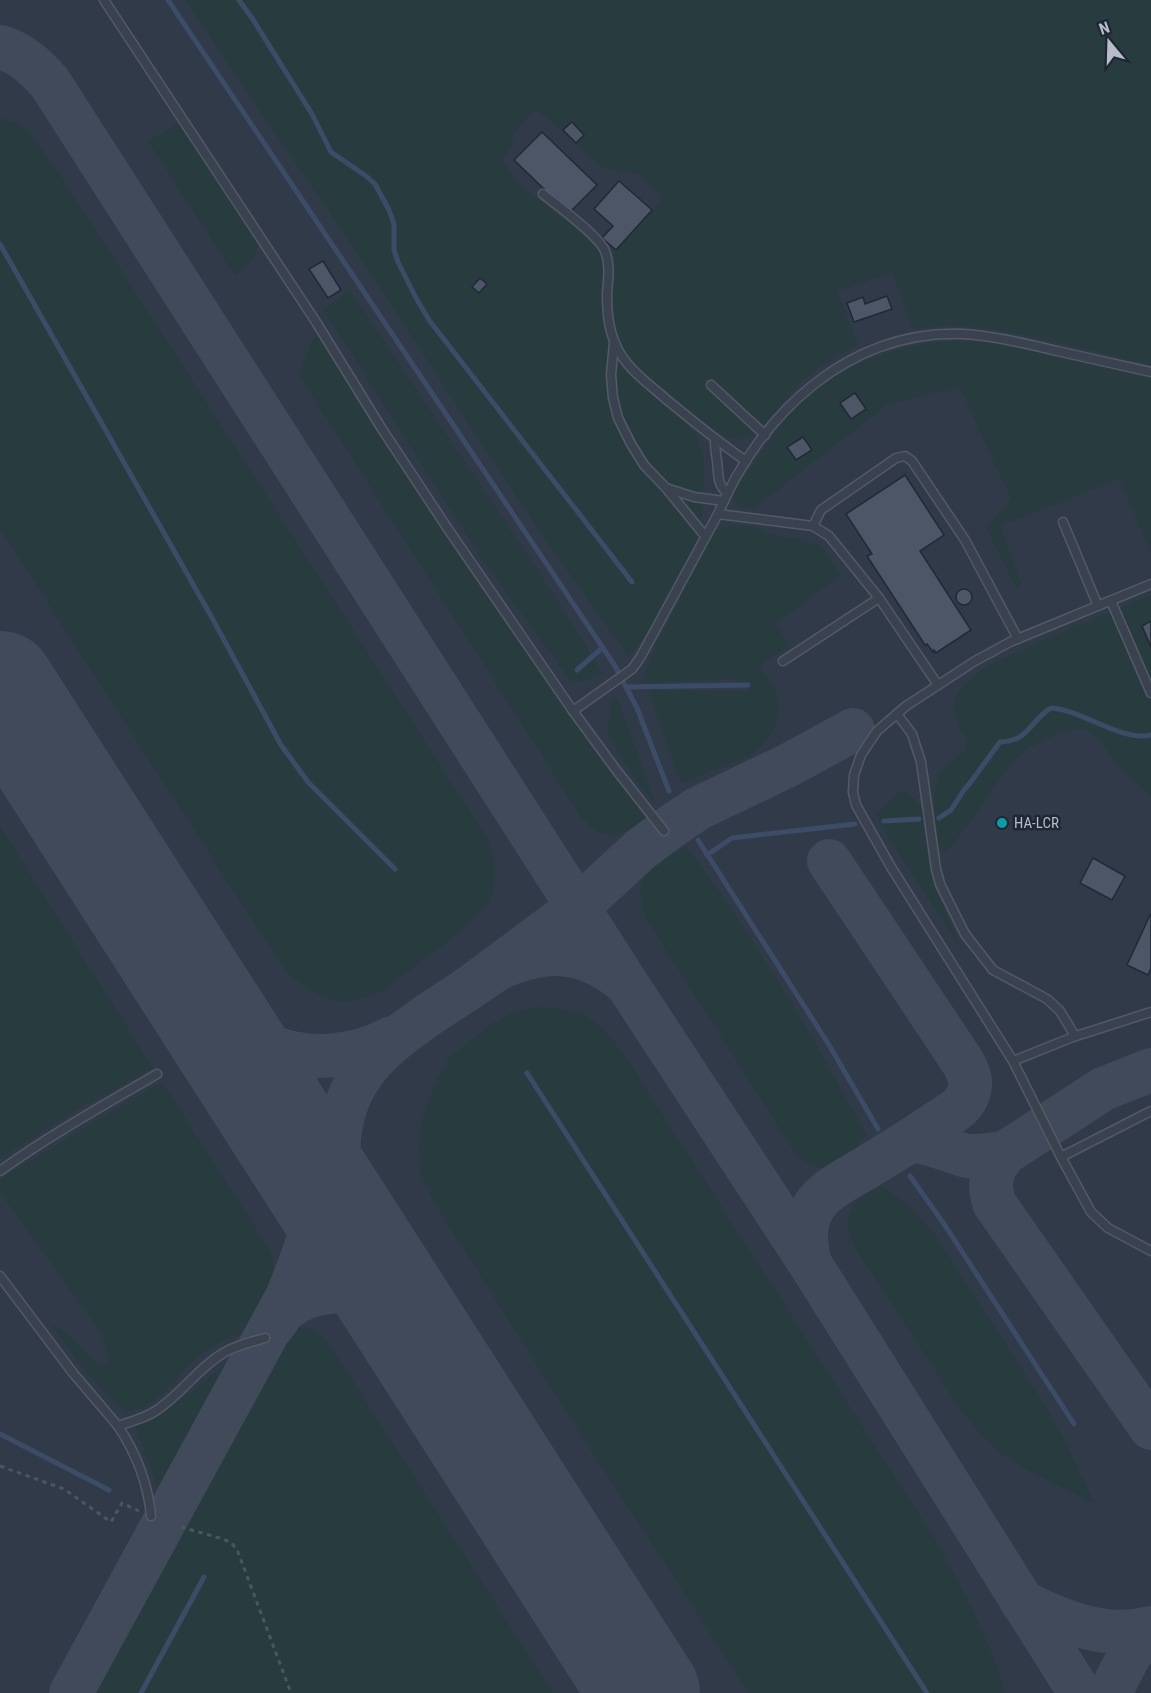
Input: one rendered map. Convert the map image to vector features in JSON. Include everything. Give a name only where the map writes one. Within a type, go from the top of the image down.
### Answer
[{"type":"lane","points":[[104,0],[316,322],[382,429],[448,529],[573,711],[664,831]]},
{"type":"lane","points":[[543,194],[596,238],[604,249],[608,263],[609,324],[614,343],[621,356],[632,369],[715,441],[746,461]]},
{"type":"lane","points":[[573,711],[632,669],[746,461],[789,405],[834,370],[858,356],[883,346],[912,338],[962,334],[1015,340],[1151,372]]},
{"type":"lane","points":[[614,343],[611,375],[613,398],[618,418],[630,444],[644,465],[705,536]]},
{"type":"lane","points":[[711,385],[765,435]]},
{"type":"lane","points":[[715,441],[719,483],[726,497]]},
{"type":"lane","points":[[813,526],[821,510],[896,458],[905,456],[912,461],[965,540],[1018,639]]},
{"type":"lane","points":[[666,488],[694,497],[726,497]]},
{"type":"lane","points":[[718,514],[813,526],[829,536],[879,598],[938,685]]},
{"type":"lane","points":[[1063,522],[1098,606]]},
{"type":"lane","points":[[1151,584],[1018,639],[975,661],[938,685],[877,731],[861,755],[854,775],[853,792],[856,805],[891,867],[1013,1061],[1090,1212],[1119,1235],[1151,1251]]},
{"type":"lane","points":[[783,661],[879,598]]},
{"type":"lane","points":[[1111,601],[1151,693]]},
{"type":"lane","points":[[897,714],[912,734],[921,762],[936,869],[940,884],[964,934],[993,970],[1047,999],[1060,1011],[1075,1036]]},
{"type":"lane","points":[[1013,1061],[1075,1036],[1151,1012]]},
{"type":"lane","points":[[0,1171],[72,1124],[157,1074]]},
{"type":"lane","points":[[1061,1157],[1151,1111]]},
{"type":"lane","points":[[0,1276],[129,1443],[149,1496],[151,1516]]},
{"type":"lane","points":[[118,1426],[156,1410],[224,1353],[243,1344],[265,1338]]},
{"type":"path","points":[[0,1466],[64,1489],[111,1522],[122,1503],[151,1516]]},
{"type":"path","points":[[181,1527],[223,1539],[232,1543],[238,1552],[291,1693]]},
{"type":"shaded area","points":[[0,0],[1151,0],[1151,1693],[0,1693]]},
{"type":"green space","points":[[185,0],[1151,0],[1151,365],[1039,338],[985,328],[949,325],[913,329],[892,272],[837,292],[858,344],[824,364],[809,376],[788,395],[766,423],[754,434],[741,439],[718,434],[631,362],[615,334],[611,292],[612,267],[616,250],[663,197],[639,174],[602,167],[536,109],[514,133],[511,147],[503,161],[521,187],[587,235],[599,249],[604,269],[609,338],[619,360],[681,416],[695,434],[704,460],[702,515],[696,541],[652,626],[632,653],[627,655],[540,532],[362,261]]},
{"type":"green space","points":[[0,118],[30,132],[58,172],[487,836],[495,862],[495,884],[489,903],[461,931],[381,992],[348,1002],[333,1000],[311,991],[292,977],[276,957],[0,529]]},
{"type":"green space","points":[[181,122],[258,242],[251,262],[235,276],[148,141]]},
{"type":"green space","points":[[350,290],[562,607],[590,653],[578,669],[595,659],[602,674],[579,682],[571,681],[481,558],[323,309]]},
{"type":"green space","points":[[319,336],[451,544],[595,752],[646,817],[627,830],[619,834],[604,834],[596,831],[579,814],[299,375],[313,338]]},
{"type":"green space","points":[[985,342],[1016,347],[1151,379],[1151,553],[1119,479],[1000,526],[1022,585],[1016,588],[986,528],[1011,499],[959,386],[887,405],[753,509],[736,505],[732,494],[787,416],[808,395],[838,374],[866,360],[899,349],[927,343]]},
{"type":"green space","points":[[734,525],[754,526],[769,534],[801,539],[822,546],[841,576],[776,623],[789,646],[760,666],[778,698],[778,714],[770,737],[745,758],[681,783],[648,690],[749,691],[748,685],[731,679],[641,683],[658,640],[715,531]]},
{"type":"green space","points":[[1151,595],[1151,796],[1121,769],[1099,739],[1087,730],[1061,732],[1027,749],[1013,761],[954,844],[940,852],[934,808],[935,787],[944,768],[962,754],[966,746],[967,740],[961,732],[954,709],[955,698],[961,688],[987,666]]},
{"type":"green space","points":[[617,697],[655,802],[644,792],[607,732],[611,700]]},
{"type":"green space","points":[[901,791],[913,798],[922,809],[929,867],[937,894],[966,957],[877,817],[876,813]]},
{"type":"green space","points":[[0,826],[153,1068],[73,1112],[0,1159]]},
{"type":"green space","points":[[686,846],[759,951],[826,1061],[867,1136],[859,1141],[858,1152],[842,1163],[822,1168],[797,1156],[648,922],[642,907],[640,894],[642,884],[654,867]]},
{"type":"green space","points":[[536,1007],[568,1010],[591,1019],[609,1035],[628,1061],[940,1547],[985,1636],[1005,1693],[749,1693],[581,1435],[432,1199],[421,1174],[419,1147],[421,1124],[429,1099],[449,1058],[490,1025],[514,1012]]},
{"type":"green space","points":[[162,1082],[264,1241],[271,1255],[277,1277],[273,1295],[255,1328],[224,1340],[207,1350],[196,1358],[162,1395],[140,1408],[126,1412],[95,1382],[49,1321],[68,1335],[92,1360],[100,1365],[107,1365],[107,1351],[99,1330],[1,1194],[0,1179]]},
{"type":"green space","points":[[882,1186],[918,1215],[936,1236],[1040,1397],[1062,1435],[1095,1504],[1001,1454],[979,1433],[961,1410],[857,1251],[849,1233],[848,1218],[853,1207],[863,1195]]},
{"type":"green space","points":[[301,1327],[311,1329],[331,1347],[553,1693],[87,1693],[282,1339]]},
{"type":"green space","points":[[243,1349],[161,1496],[135,1426],[178,1402]]},
{"type":"building","points":[[572,122],[584,135],[576,143],[563,130]]},
{"type":"building","points":[[542,132],[597,185],[569,213],[514,160]]},
{"type":"building","points":[[619,181],[652,210],[616,250],[602,238],[613,226],[594,209]]},
{"type":"building","points":[[323,261],[341,290],[328,298],[309,269]]},
{"type":"building","points":[[480,278],[487,284],[479,293],[472,287]]},
{"type":"building","points":[[887,296],[892,309],[854,322],[847,303],[863,297],[865,304]]},
{"type":"building","points":[[855,393],[866,409],[851,419],[840,403]]},
{"type":"building","points":[[803,437],[812,450],[796,460],[787,447]]},
{"type":"building","points":[[905,475],[944,535],[920,551],[971,630],[936,653],[927,644],[925,645],[867,556],[872,554],[846,514]]},
{"type":"building","points":[[961,589],[967,589],[972,597],[970,603],[961,605],[956,600],[956,594]]},
{"type":"building","points":[[1151,621],[1151,647],[1142,626]]},
{"type":"building","points":[[1093,858],[1125,876],[1112,900],[1080,883]]},
{"type":"building","points":[[1151,913],[1151,968],[1148,975],[1127,965]]},
{"type":"waterway","points":[[168,0],[615,666],[637,708],[669,791]]},
{"type":"waterway","points":[[239,0],[312,114],[331,152],[375,184],[394,224],[394,250],[398,262],[429,320],[632,582]]},
{"type":"waterway","points":[[0,244],[211,616],[281,745],[308,782],[395,869]]},
{"type":"waterway","points":[[577,670],[602,648]]},
{"type":"waterway","points":[[626,687],[748,685]]},
{"type":"waterway","points":[[939,818],[951,810],[1000,742],[1018,738],[1051,708],[1076,714],[1127,734],[1151,735]]},
{"type":"waterway","points":[[884,821],[919,819]]},
{"type":"waterway","points":[[707,855],[732,838],[855,824]]},
{"type":"waterway","points":[[698,840],[829,1045],[878,1129]]},
{"type":"waterway","points":[[527,1073],[927,1693]]},
{"type":"waterway","points":[[910,1176],[944,1224],[1074,1424]]},
{"type":"waterway","points":[[0,1434],[109,1490]]},
{"type":"waterway","points":[[141,1693],[204,1577]]},
{"type":"taxiway","points":[[0,47],[28,61],[50,83],[627,984],[809,1262],[1080,1693]]},
{"type":"taxiway","points":[[465,991],[578,907],[641,849],[697,809],[787,766],[853,730]]},
{"type":"taxiway","points":[[809,1262],[806,1241],[808,1221],[818,1201],[840,1183],[957,1109],[967,1097],[970,1084],[964,1064],[829,861]]},
{"type":"taxiway","points":[[340,1217],[338,1152],[345,1109],[362,1074],[386,1047],[434,1011],[499,968],[517,961],[550,954],[580,957],[610,971],[626,983]]},
{"type":"taxiway","points":[[188,980],[258,1040],[291,1053],[325,1056],[343,1054],[360,1051],[392,1038]]},
{"type":"taxiway","points":[[911,1140],[966,1156],[1005,1153],[1103,1089],[1151,1070]]},
{"type":"taxiway","points":[[1005,1153],[992,1176],[991,1189],[994,1203],[1151,1428]]},
{"type":"taxiway","points":[[71,1693],[287,1297],[306,1247],[312,1222],[313,1191],[303,1159]]},
{"type":"taxiway","points":[[273,1326],[284,1311],[295,1303],[322,1293],[351,1292],[378,1297],[390,1303],[404,1316]]},
{"type":"taxiway","points":[[1022,1602],[1085,1627],[1117,1632],[1151,1628]]},
{"type":"taxiway","points":[[1110,1693],[1131,1652],[1151,1633]]},
{"type":"runway","points":[[0,686],[645,1693]]},
{"type":"place","name":"HA-LCR","points":[[1002,823]]}]
